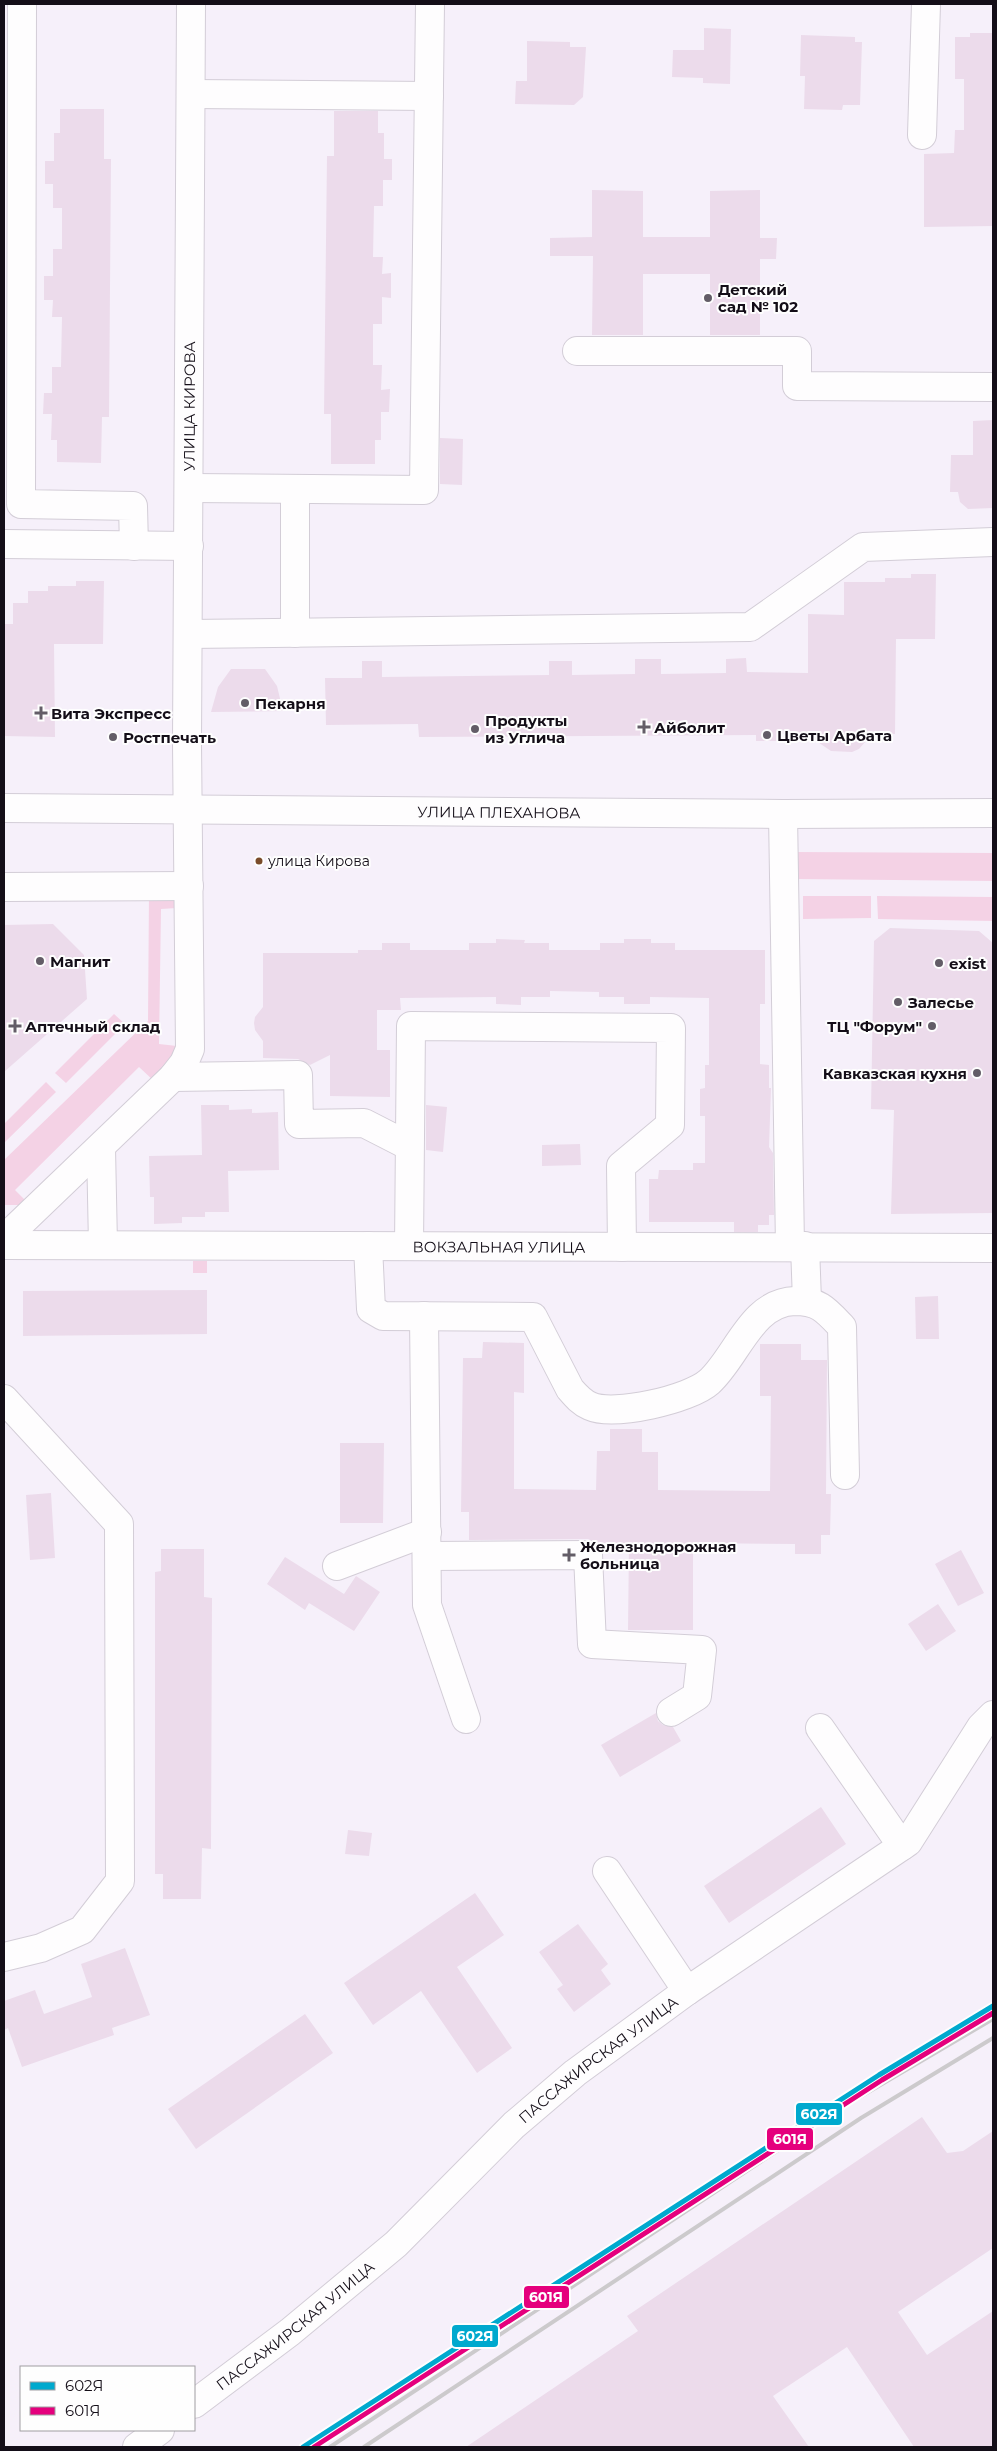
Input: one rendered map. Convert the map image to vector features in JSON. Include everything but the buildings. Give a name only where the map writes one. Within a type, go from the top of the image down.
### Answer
[{"type":"street","points":[[22,4],[21,504],[133,506],[134,546]]},
{"type":"street","name":"УЛИЦА КИРОВА","points":[[4,1240],[173,1077],[184,1063],[190,1049],[188,634],[191,4]]},
{"type":"street","points":[[190,488],[424,490],[430,4]]},
{"type":"street","points":[[922,134],[926,4]]},
{"type":"street","points":[[191,94],[429,96]]},
{"type":"street","points":[[577,351],[797,351],[797,386],[993,387]]},
{"type":"street","points":[[295,489],[296,633]]},
{"type":"street","points":[[188,634],[750,627],[863,547],[993,542]]},
{"type":"street","points":[[4,544],[189,546]]},
{"type":"street","name":"УЛИЦА ПЛЕХАНОВА","points":[[4,808],[993,814]]},
{"type":"street","points":[[783,814],[798,1246],[807,1301]]},
{"type":"street","points":[[4,887],[189,886]]},
{"type":"street","points":[[409,1246],[411,1026],[671,1028],[670,1125],[621,1166],[622,1247]]},
{"type":"street","points":[[173,1077],[298,1075],[299,1124],[364,1123],[409,1146]]},
{"type":"street","points":[[101,1148],[103,1245]]},
{"type":"street","name":"ВОКЗАЛЬНАЯ УЛИЦА","points":[[4,1245],[993,1248]]},
{"type":"street","points":[[368,1246],[371,1309],[383,1316],[533,1317],[570,1388],[578,1399],[591,1407],[607,1409],[634,1408],[695,1390],[709,1382],[770,1307],[789,1301],[807,1301],[824,1307],[842,1327],[845,1475]]},
{"type":"street","points":[[424,1316],[427,1605],[466,1719]]},
{"type":"street","points":[[4,1399],[119,1524],[120,1871],[120,1881],[82,1930],[41,1948],[4,1957]]},
{"type":"street","points":[[337,1566],[427,1544],[588,1555],[592,1644],[702,1650],[697,1696],[671,1712]]},
{"type":"street","name":"ПАССАЖИРСКАЯ УЛИЦА","points":[[195,2403],[290,2332],[396,2244],[514,2125],[575,2073],[687,1991],[908,1842],[981,1727],[993,1715]]},
{"type":"street","points":[[820,1728],[902,1846]]},
{"type":"street","points":[[607,1872],[687,1991]]},
{"type":"street","points":[[137,2447],[159,2431]]},
{"type":"shaded area","points":[[795,852],[993,853],[993,881],[795,879]]},
{"type":"shaded area","points":[[149,893],[177,893],[177,908],[161,909],[159,1044],[177,1046],[174,1056],[154,1081],[139,1067],[15,1190],[30,1205],[4,1205],[4,1160],[148,1021]]},
{"type":"shaded area","points":[[803,896],[871,896],[871,918],[803,919]]},
{"type":"shaded area","points":[[877,896],[993,897],[993,921],[878,919]]},
{"type":"shaded area","points":[[114,1014],[125,1024],[66,1083],[55,1073]]},
{"type":"shaded area","points":[[46,1082],[56,1092],[4,1143],[4,1124]]},
{"type":"shaded area","points":[[193,1261],[207,1261],[207,1273],[193,1273]]},
{"type":"railway","points":[[330,2447],[848,2104],[993,2019]]},
{"type":"railway","points":[[364,2447],[861,2118],[993,2038]]},
{"type":"transit line","name":"602Я","points":[[303,2447],[879,2075],[993,2006]]},
{"type":"transit line","name":"601Я","points":[[314,2447],[882,2080],[993,2013]]},
{"type":"place","name":"Детский сад № 102","points":[[708,298]]},
{"type":"place","name":"Пекарня","points":[[245,703]]},
{"type":"place","name":"Вита Экспресс","points":[[41,713]]},
{"type":"place","name":"Айболит","points":[[644,727]]},
{"type":"place","name":"Продукты из Углича","points":[[475,729]]},
{"type":"place","name":"Цветы Арбата","points":[[767,735]]},
{"type":"place","name":"Ростпечать","points":[[113,737]]},
{"type":"place","name":"улица Кирова","points":[[259,861]]},
{"type":"place","name":"Магнит","points":[[40,961]]},
{"type":"place","name":"exist","points":[[939,963]]},
{"type":"place","name":"Залесье","points":[[898,1002]]},
{"type":"place","name":"Аптечный склад","points":[[15,1026]]},
{"type":"place","name":"ТЦ \"Форум\"","points":[[932,1026]]},
{"type":"place","name":"Кавказская кухня","points":[[977,1073]]},
{"type":"place","name":"Железнодорожная больница","points":[[569,1555]]}]
